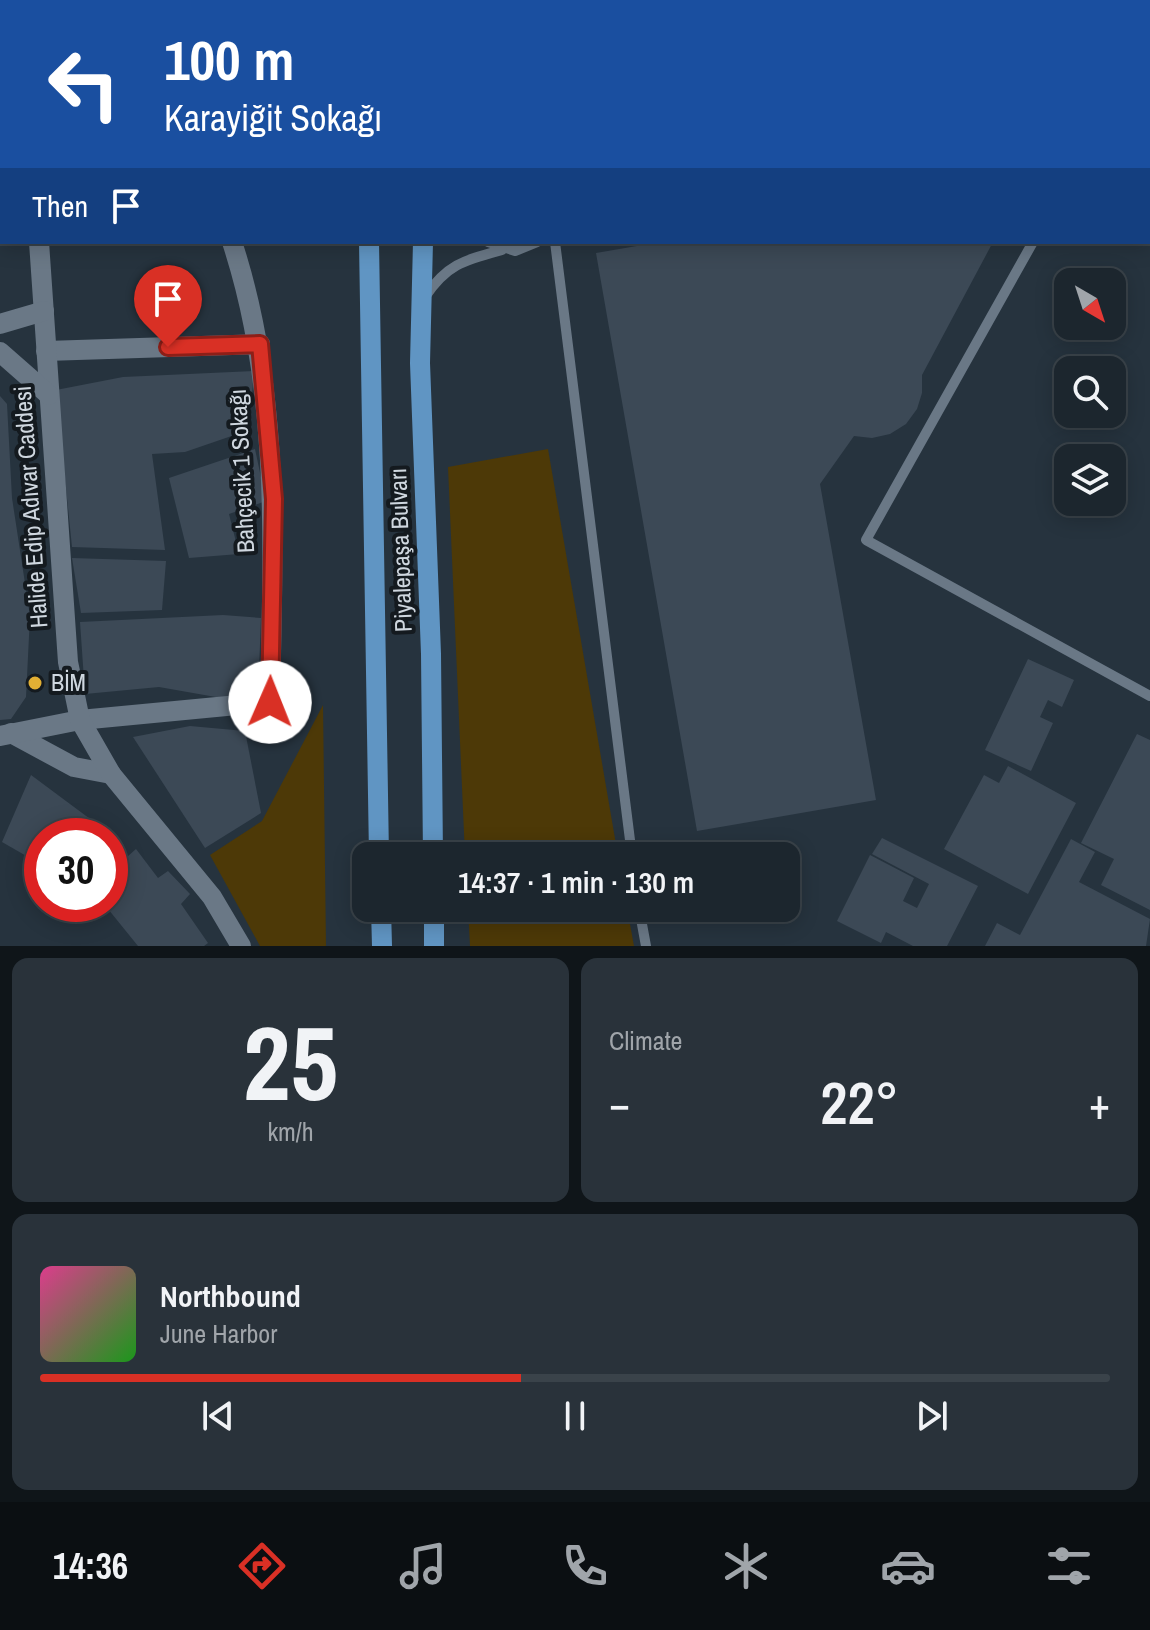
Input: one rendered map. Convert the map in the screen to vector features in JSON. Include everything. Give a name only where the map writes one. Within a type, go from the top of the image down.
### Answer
[{"type":"main road","name":"Piyalepaşa Bulvarı","points":[[369,244],[379,842]]},
{"type":"main road","name":"Piyalepaşa Bulvarı","points":[[423,244],[421,302],[433,842]]},
{"type":"main road","points":[[381,922],[382,946]]},
{"type":"main road","points":[[434,922],[434,946]]},
{"type":"street","name":"Halide Edip Adıvar Caddesi","points":[[39,244],[68,662],[80,720],[111,774],[212,897],[241,946]]},
{"type":"street","name":"Bahçecik 1 Sokağı","points":[[80,720],[270,702],[274,499],[260,344],[250,296],[233,244]]},
{"type":"street","points":[[0,324],[44,311]]},
{"type":"street","points":[[46,351],[260,344]]},
{"type":"street","points":[[0,352],[49,395]]},
{"type":"street","points":[[6,735],[80,720]]},
{"type":"street","points":[[6,735],[74,767],[111,774]]},
{"type":"lane","points":[[492,244],[502,250]]},
{"type":"lane","points":[[421,302],[440,275],[458,263],[502,250],[515,251],[532,244]]},
{"type":"lane","points":[[555,244],[630,842]]},
{"type":"lane","points":[[1032,244],[866,540],[1150,696]]},
{"type":"lane","points":[[642,922],[646,946]]},
{"type":"shaded area","points":[[548,449],[616,842],[464,842],[448,467]]},
{"type":"shaded area","points":[[323,705],[326,946],[260,946],[210,855],[262,821]]},
{"type":"shaded area","points":[[469,922],[630,922],[634,946],[470,946]]},
{"type":"building","points":[[648,244],[992,244],[922,375],[922,393],[917,409],[906,424],[890,434],[872,438],[854,436],[820,484],[876,800],[697,831],[596,253]]},
{"type":"building","points":[[254,371],[249,430],[185,452],[152,454],[165,550],[72,547],[56,390],[123,377]]},
{"type":"building","points":[[0,396],[7,404],[12,498],[30,616],[26,697],[11,719],[0,720]]},
{"type":"building","points":[[255,449],[266,501],[229,514],[239,554],[189,558],[169,478]]},
{"type":"building","points":[[72,558],[166,561],[162,610],[81,613]]},
{"type":"building","points":[[223,615],[261,618],[258,696],[227,699],[159,687],[85,694],[80,622]]},
{"type":"building","points":[[1028,659],[1074,680],[1062,707],[1048,700],[1040,717],[1053,723],[1031,771],[985,750]]},
{"type":"building","points":[[190,726],[245,731],[261,813],[205,848],[133,737]]},
{"type":"building","points":[[1137,734],[1150,740],[1150,910],[1101,885],[1114,859],[1081,843]]},
{"type":"building","points":[[1008,766],[1076,803],[1028,894],[944,849],[984,775],[999,783]]},
{"type":"building","points":[[31,775],[89,818],[24,818],[24,855],[2,842]]},
{"type":"building","points":[[882,838],[978,886],[947,946],[913,946],[886,932],[881,943],[837,921],[870,855],[914,878],[903,901],[917,908],[929,884],[872,854]]},
{"type":"building","points":[[1071,839],[1095,852],[1079,882],[1150,919],[1146,946],[985,946],[997,923],[1020,935]]},
{"type":"building","points":[[136,849],[158,878],[168,871],[190,894],[181,904],[208,943],[204,946],[138,946],[119,922],[128,922],[128,856]]},
{"type":"place","name":"BİM","points":[[35,683]]},
{"type":"route","points":[[168,347],[260,344],[274,499],[270,702]]}]
